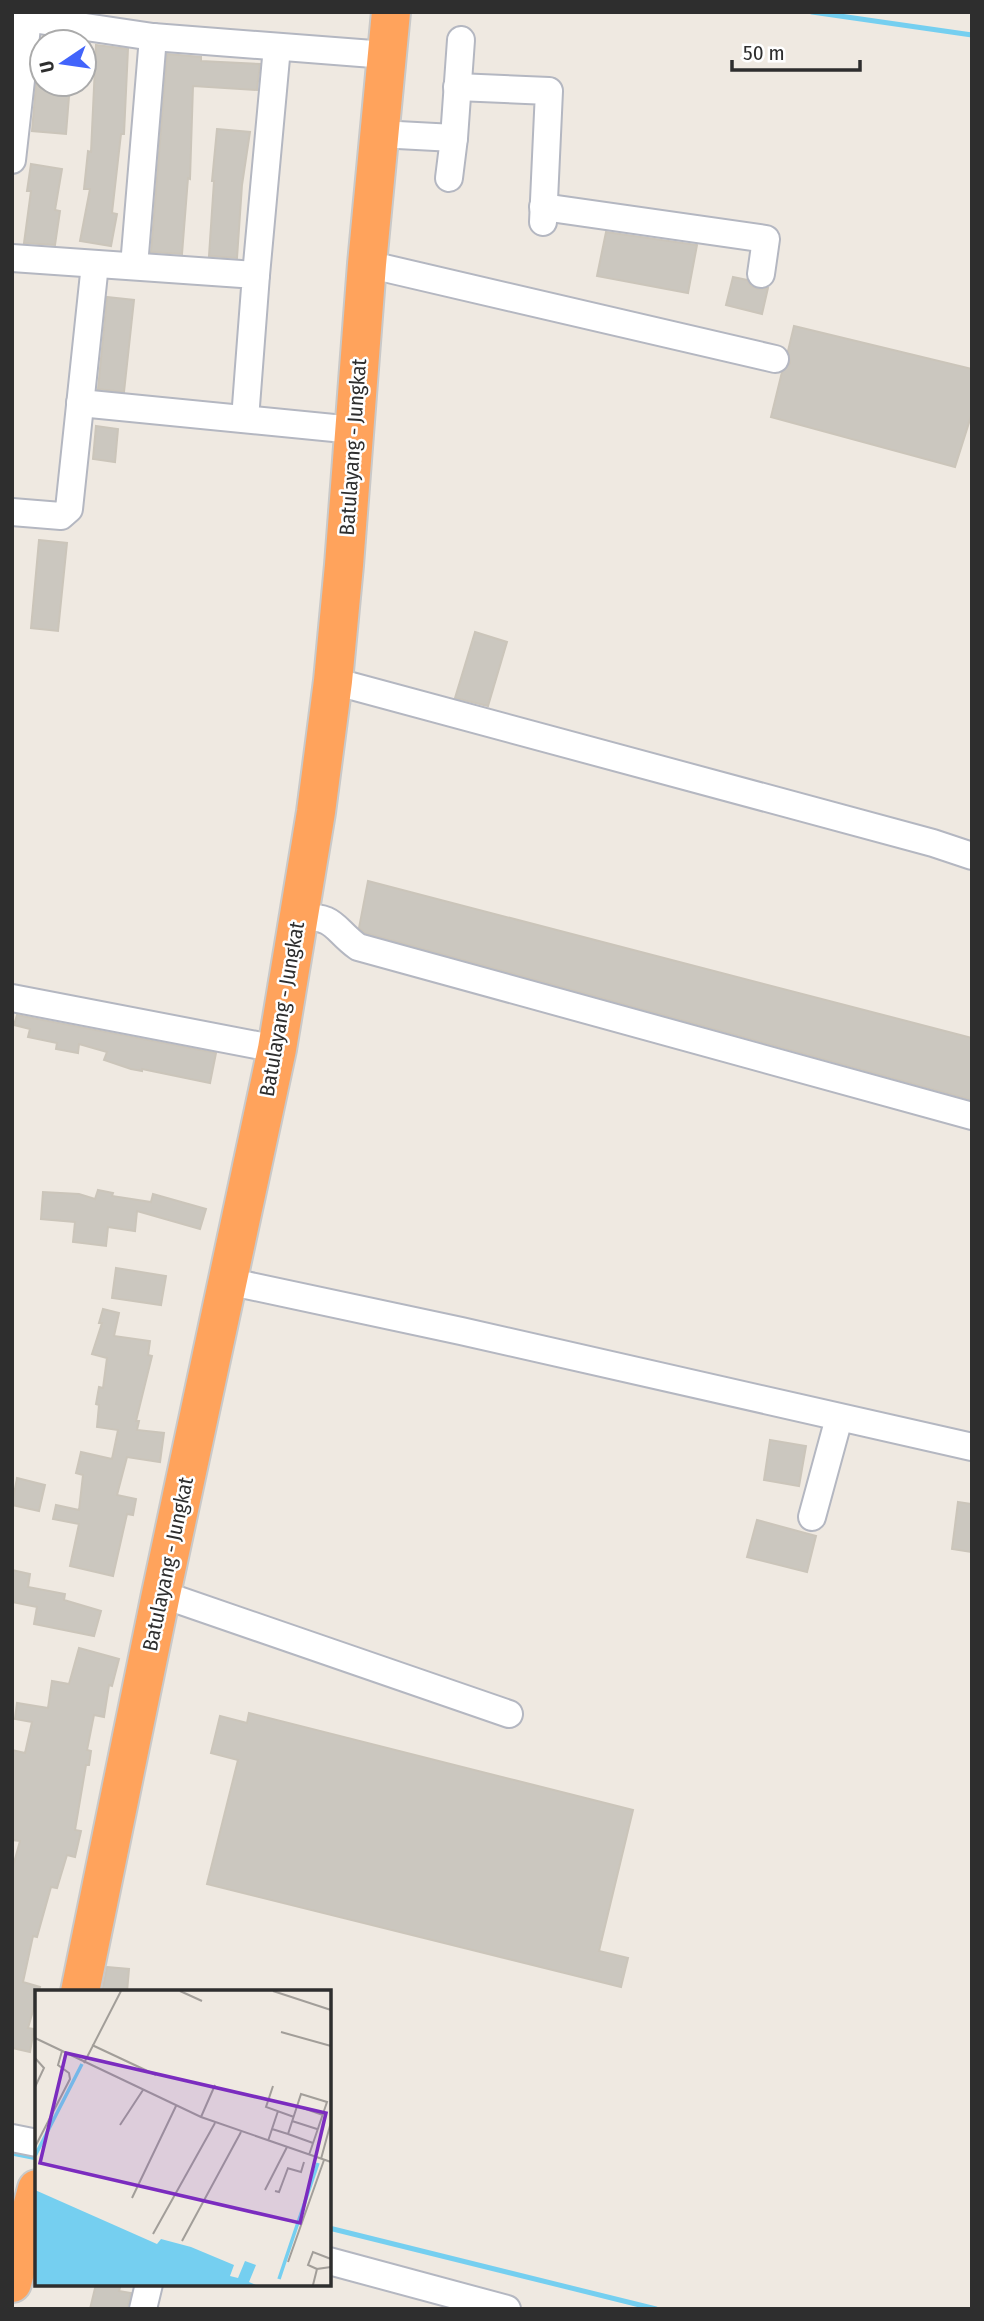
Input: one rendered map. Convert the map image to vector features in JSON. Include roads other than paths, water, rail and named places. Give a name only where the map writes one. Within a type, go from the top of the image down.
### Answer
[{"type":"highway","name":"Batulayang - Jungkat","points":[[80,1990],[161,1594],[278,1049],[299,917],[333,681],[379,134],[362,53],[391,12]]},
{"type":"highway","points":[[12,2283],[35,2197]]},
{"type":"street","points":[[12,160],[20,17],[153,37],[362,53]]},
{"type":"street","points":[[134,266],[153,37]]},
{"type":"street","points":[[449,177],[461,40]]},
{"type":"street","points":[[245,418],[277,47]]},
{"type":"street","points":[[457,86],[549,92],[543,215],[766,239],[761,274]]},
{"type":"street","points":[[379,134],[454,138]]},
{"type":"street","points":[[12,258],[257,275]]},
{"type":"street","points":[[12,512],[61,516],[69,509],[95,264]]},
{"type":"street","points":[[367,264],[775,359]]},
{"type":"street","points":[[80,403],[354,430]]},
{"type":"street","points":[[333,681],[933,843],[972,856]]},
{"type":"street","points":[[299,917],[334,923],[358,947],[972,1116]]},
{"type":"street","points":[[12,998],[278,1049]]},
{"type":"street","points":[[227,1281],[972,1447]]},
{"type":"street","points":[[812,1517],[839,1418]]},
{"type":"street","points":[[161,1594],[509,1714]]},
{"type":"street","points":[[12,2138],[35,2143]]},
{"type":"street","points":[[331,2263],[507,2309]]},
{"type":"street","points":[[143,2309],[149,2286]]},
{"type":"waterway","points":[[812,12],[972,35]]},
{"type":"waterway","points":[[12,2153],[35,2158]]},
{"type":"waterway","points":[[331,2228],[656,2309]]}]
